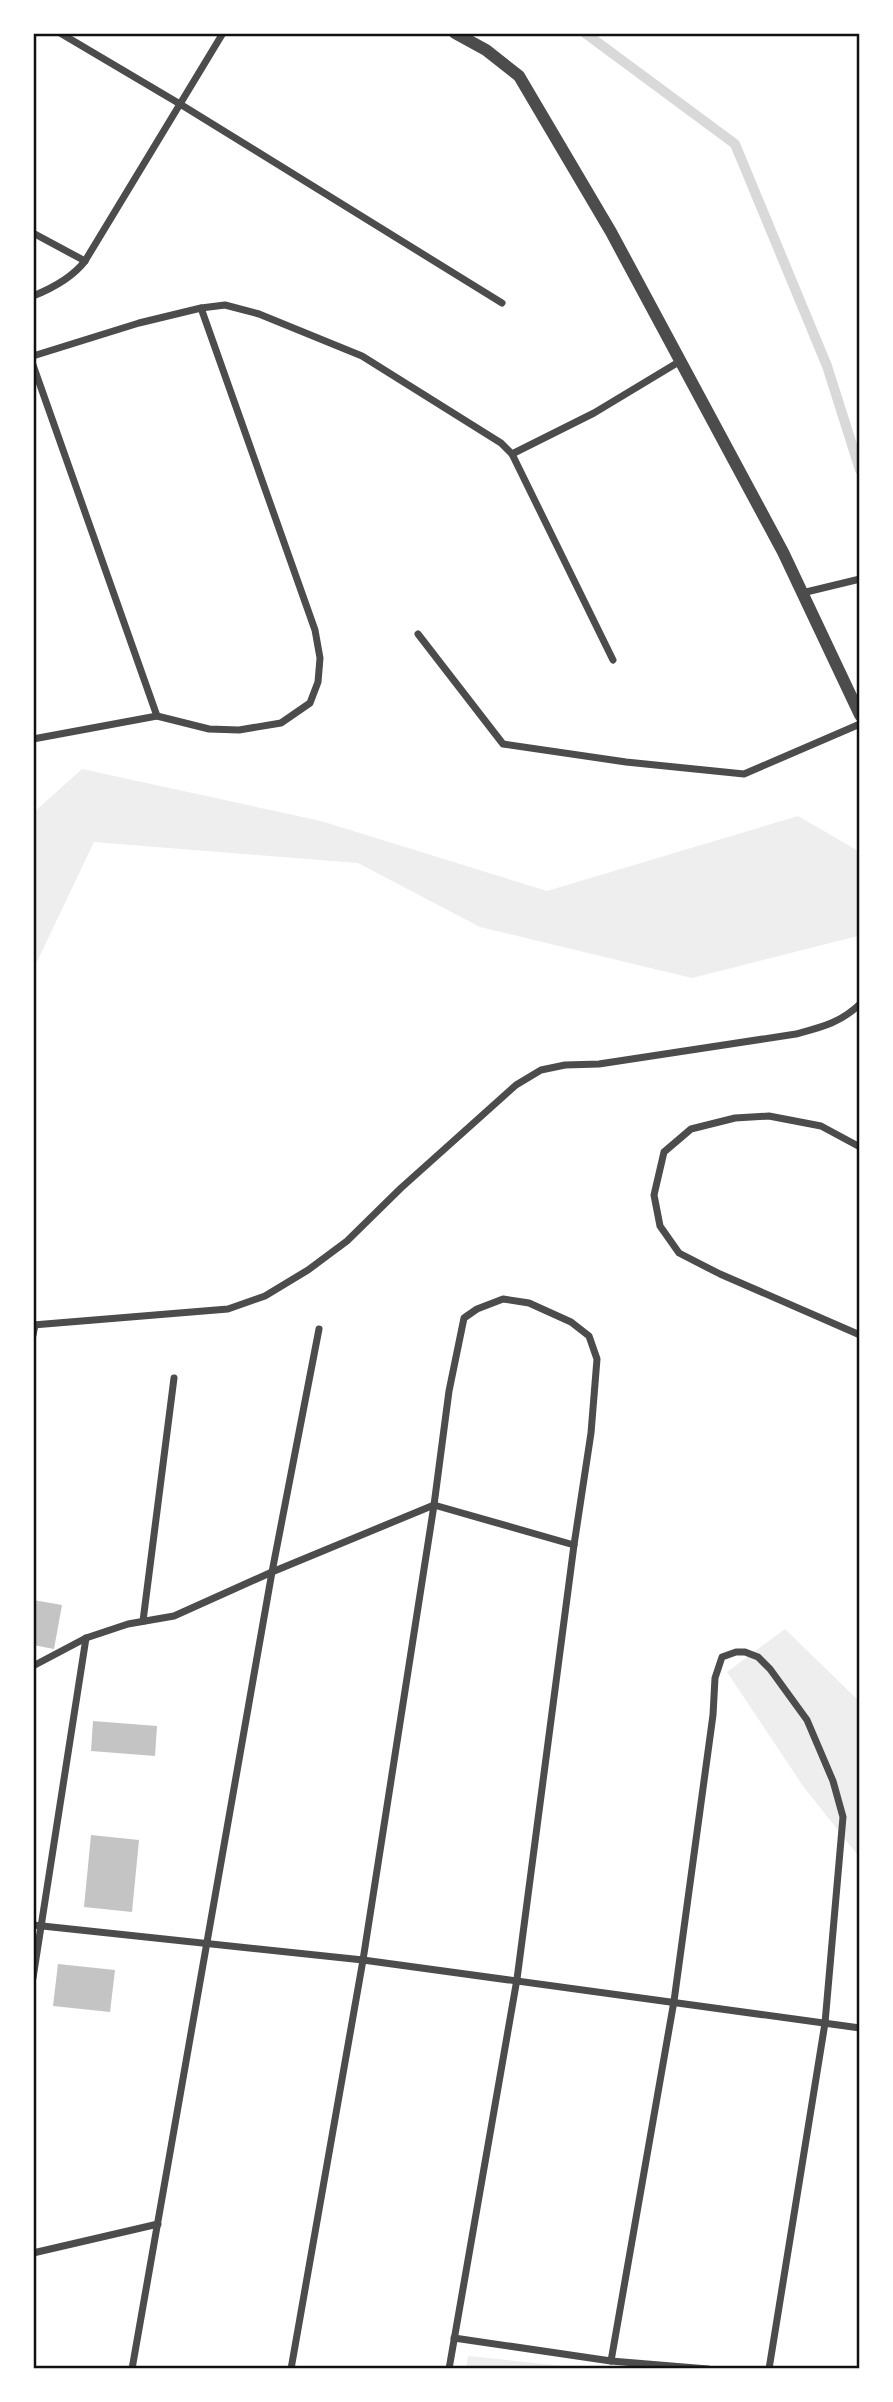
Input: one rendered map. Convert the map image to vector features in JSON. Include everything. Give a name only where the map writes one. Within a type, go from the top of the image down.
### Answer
[{"type":"street","points":[[60,33],[502,303]]},
{"type":"street","points":[[33,296],[65,280],[85,261],[223,33]]},
{"type":"street","points":[[455,33],[486,50],[519,76],[611,232],[682,360],[783,552],[860,715]]},
{"type":"street","points":[[33,233],[85,261]]},
{"type":"street","points":[[33,356],[139,323],[225,305],[259,314],[362,356],[501,443],[512,454],[613,660]]},
{"type":"street","points":[[33,739],[157,716],[209,729],[239,730],[281,723],[310,703],[318,682],[320,658],[315,630],[201,308]]},
{"type":"street","points":[[512,454],[594,413],[682,360]]},
{"type":"street","points":[[33,365],[157,716]]},
{"type":"street","points":[[802,593],[860,579]]},
{"type":"street","points":[[418,634],[503,744],[626,762],[744,774],[860,724]]},
{"type":"street","points":[[33,1335],[34,1325],[228,1309],[265,1296],[308,1270],[347,1241],[401,1188],[516,1085],[541,1070],[796,1034],[846,1017],[860,1004]]},
{"type":"street","points":[[860,1147],[821,1126],[769,1116],[735,1118],[691,1129],[664,1152],[654,1195],[660,1226],[679,1252],[720,1274],[860,1335]]},
{"type":"street","points":[[291,2369],[363,1960],[434,1505],[449,1391],[464,1318],[477,1309],[503,1299],[529,1303],[571,1322],[589,1336],[597,1359],[592,1433],[573,1545],[517,1979],[449,2369]]},
{"type":"street","points":[[132,2369],[272,1572],[319,1329]]},
{"type":"street","points":[[143,1622],[174,1378]]},
{"type":"street","points":[[33,1666],[86,1638],[174,1616],[434,1505],[573,1545]]},
{"type":"street","points":[[33,1978],[86,1638]]},
{"type":"street","points":[[611,2361],[674,2001],[713,1715],[715,1678],[722,1657],[745,1652],[758,1657],[770,1669],[807,1720],[833,1781],[843,1817],[825,2023],[769,2369]]},
{"type":"street","points":[[33,1925],[207,1942],[517,1979],[860,2028]]},
{"type":"street","points":[[33,2253],[158,2224]]},
{"type":"street","points":[[454,2338],[611,2361],[708,2369]]},
{"type":"shaded area","points":[[82,769],[321,821],[547,891],[798,816],[860,852],[858,936],[692,978],[480,927],[358,863],[94,842],[33,970],[33,813]]},
{"type":"shaded area","points":[[785,1629],[860,1702],[860,1858],[803,1786],[727,1672]]},
{"type":"shaded area","points":[[468,2356],[593,2369],[466,2369]]},
{"type":"building","points":[[33,1600],[62,1605],[54,1649],[33,1645]]},
{"type":"building","points":[[93,1721],[157,1726],[155,1756],[91,1751]]},
{"type":"building","points":[[91,1835],[139,1840],[132,1912],[84,1907]]},
{"type":"building","points":[[58,1964],[115,1970],[110,2012],[53,2006]]},
{"type":"waterway","points":[[585,33],[735,144],[827,366],[860,470]]}]
